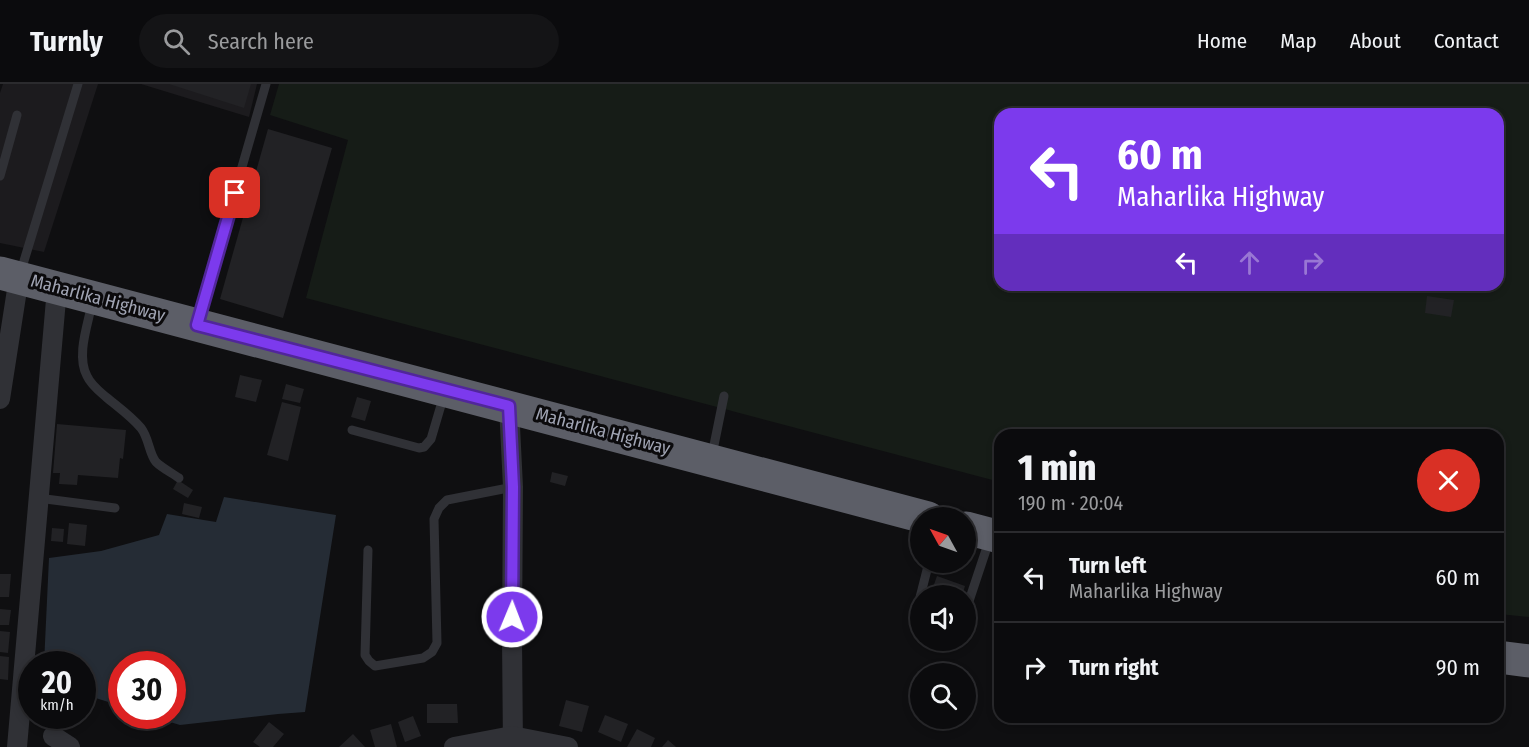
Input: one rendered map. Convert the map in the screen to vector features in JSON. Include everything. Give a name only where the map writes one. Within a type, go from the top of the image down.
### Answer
[{"type":"highway","name":"Maharlika Highway","points":[[10,275],[910,513]]},
{"type":"highway","points":[[1504,658],[1529,661]]},
{"type":"street","points":[[0,399],[10,275]]},
{"type":"street","points":[[17,747],[57,288]]},
{"type":"street","points":[[509,406],[513,487],[513,741]]},
{"type":"street","points":[[53,736],[70,747]]},
{"type":"street","points":[[454,747],[513,741],[568,747]]},
{"type":"lane","points":[[10,275],[78,84]]},
{"type":"lane","points":[[197,325],[266,84]]},
{"type":"lane","points":[[0,176],[17,115]]},
{"type":"lane","points":[[93,297],[82,362],[87,377],[96,388],[142,429],[148,438],[156,462],[179,478]]},
{"type":"lane","points":[[352,430],[419,448],[424,447],[431,439],[446,390]]},
{"type":"lane","points":[[711,459],[724,396]]},
{"type":"lane","points":[[368,550],[366,655],[369,662],[375,666],[423,658],[432,652],[437,643],[434,519],[439,508],[447,500],[513,487]]},
{"type":"lane","points":[[38,498],[115,508]]},
{"type":"lane","points":[[972,585],[986,533]]},
{"type":"shaded area","points":[[3,84],[98,84],[44,252],[0,243],[0,93]]},
{"type":"shaded area","points":[[141,84],[257,84],[249,117]]},
{"type":"shaded area","points":[[279,84],[1529,84],[1529,617],[1504,614],[1504,429],[994,429],[994,480],[306,298],[348,140],[270,115]]},
{"type":"shaded area","points":[[224,497],[336,515],[305,712],[186,724],[186,651],[108,651],[108,702],[96,698],[96,651],[45,651],[49,558],[101,551],[159,535],[167,514],[216,522]]},
{"type":"building","points":[[169,84],[251,84],[244,108]]},
{"type":"building","points":[[268,129],[332,148],[283,318],[220,299]]},
{"type":"building","points":[[1427,296],[1454,300],[1451,317],[1425,313]]},
{"type":"building","points":[[240,375],[262,380],[256,402],[235,397]]},
{"type":"building","points":[[286,384],[304,389],[300,403],[282,399]]},
{"type":"building","points":[[357,397],[371,401],[365,421],[351,417]]},
{"type":"building","points":[[282,402],[301,407],[288,461],[267,455]]},
{"type":"building","points":[[57,424],[126,430],[123,459],[120,458],[118,478],[78,475],[77,485],[59,484],[60,473],[53,473]]},
{"type":"building","points":[[552,472],[568,476],[565,486],[550,482]]},
{"type":"building","points":[[178,480],[193,490],[188,498],[173,489]]},
{"type":"building","points":[[184,503],[202,507],[199,518],[182,514]]},
{"type":"building","points":[[69,523],[87,525],[85,546],[67,544]]},
{"type":"building","points":[[52,528],[64,529],[63,542],[51,541]]},
{"type":"building","points":[[0,574],[11,574],[9,597],[0,597]]},
{"type":"building","points":[[937,576],[962,585],[934,585]]},
{"type":"building","points":[[0,609],[11,610],[9,625],[0,625]]},
{"type":"building","points":[[0,631],[10,632],[8,653],[0,652]]},
{"type":"building","points":[[0,656],[9,657],[8,680],[0,679]]},
{"type":"building","points":[[566,700],[589,706],[582,732],[559,726]]},
{"type":"building","points":[[427,704],[457,704],[458,723],[427,723]]},
{"type":"building","points":[[605,715],[628,724],[621,742],[598,732]]},
{"type":"building","points":[[413,716],[421,736],[405,742],[398,722]]},
{"type":"building","points":[[269,722],[284,734],[273,747],[260,747],[253,742]]},
{"type":"building","points":[[391,724],[397,747],[375,747],[370,730]]},
{"type":"building","points":[[637,729],[655,738],[651,747],[627,747]]},
{"type":"building","points":[[353,734],[365,747],[339,747]]},
{"type":"building","points":[[668,740],[676,747],[662,747]]},
{"type":"route","points":[[235,193],[197,325],[509,406],[513,487],[512,617]]}]
